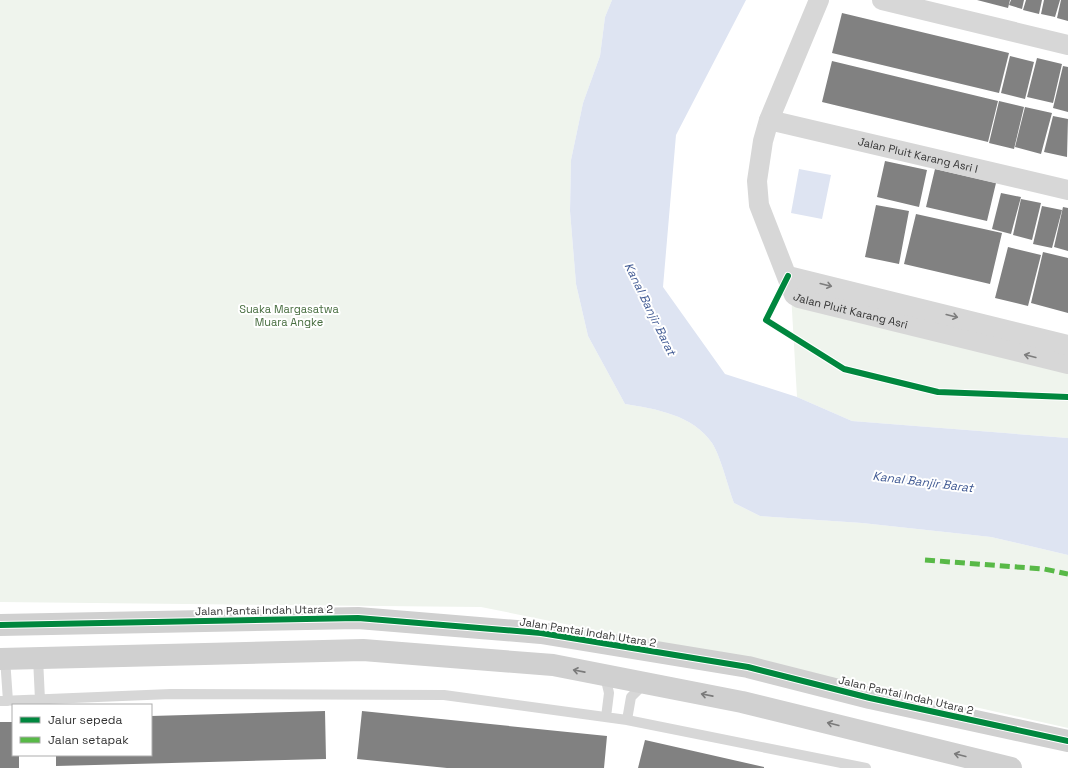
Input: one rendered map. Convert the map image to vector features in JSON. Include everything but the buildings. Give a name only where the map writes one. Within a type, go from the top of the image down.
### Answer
[{"type":"street","points":[[769,120],[819,0]]},
{"type":"street","points":[[882,0],[1068,45]]},
{"type":"street","name":"Jalan Pluit Karang Asri I","points":[[769,120],[1068,190]]},
{"type":"street","name":"Jalan Pluit Karang Asri","points":[[769,120],[758,166],[757,181],[759,205],[788,276],[844,299],[1068,364]]},
{"type":"street","name":"Jalan Pluit Karang Asri","points":[[844,299],[1068,346]]},
{"type":"street","name":"Jalan Pantai Indah Utara 2","points":[[0,625],[358,618],[541,633],[748,667],[870,698],[1068,741]]},
{"type":"street","points":[[3,659],[363,650],[553,665],[742,702],[982,764],[1011,768]]},
{"type":"lane","points":[[38,658],[40,700]]},
{"type":"lane","points":[[3,659],[4,701],[171,694],[444,696],[627,720],[866,768]]},
{"type":"lane","points":[[605,676],[609,693],[606,717]]},
{"type":"lane","points":[[627,720],[631,697],[644,684]]},
{"type":"green space","name":"Suaka Margasatwa Muara Angke","points":[[0,0],[612,0],[605,17],[600,56],[583,103],[571,160],[570,211],[576,284],[588,336],[625,404],[649,408],[673,415],[695,426],[704,433],[712,443],[718,456],[734,503],[760,516],[862,523],[991,537],[1068,555],[1068,728],[966,705],[481,607],[0,602]]},
{"type":"green space","points":[[790,276],[1068,352],[1068,438],[852,421],[797,397]]},
{"type":"water","name":"Kanal Banjir Barat","points":[[612,0],[746,0],[676,135],[663,287],[725,374],[797,397],[852,421],[1068,438],[1068,555],[991,537],[862,523],[760,516],[734,503],[715,449],[704,433],[695,426],[673,415],[649,408],[625,404],[588,336],[576,284],[570,211],[571,160],[583,103],[600,56],[605,17]]},
{"type":"water","points":[[799,169],[831,175],[822,219],[791,213]]},
{"type":"marked path","points":[[925,560],[1044,569],[1068,574]]},
{"type":"cycle path","points":[[788,276],[766,320],[844,369],[938,392],[1068,397]]},
{"type":"cycle path","points":[[0,625],[358,618],[541,633],[748,667],[870,698],[1068,741]]}]
